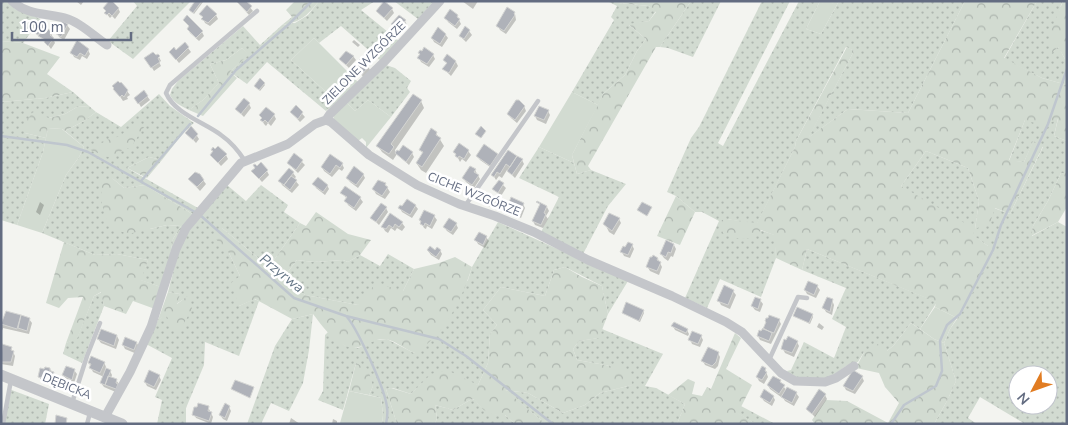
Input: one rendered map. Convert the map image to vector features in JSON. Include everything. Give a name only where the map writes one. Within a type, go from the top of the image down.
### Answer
[{"type":"street","points":[[12,1],[30,12],[70,19],[107,46]]},
{"type":"street","name":"ZIELONE WZGÓRZE","points":[[326,120],[385,61],[440,1]]},
{"type":"street","points":[[105,417],[141,350],[157,312],[179,242],[186,228],[235,170],[246,161],[288,144],[315,124],[326,120]]},
{"type":"street","name":"CICHE WZGÓRZE","points":[[326,120],[380,162],[417,185],[465,206],[534,232],[588,260],[672,296],[726,322],[742,332],[788,378],[795,382],[831,381],[854,366]]},
{"type":"street","name":"DĘBICKA","points":[[6,377],[122,424]]},
{"type":"lane","points":[[246,161],[237,148],[228,140],[182,111],[169,100],[166,93],[170,85],[257,11]]},
{"type":"lane","points":[[465,206],[538,101]]},
{"type":"lane","points":[[769,360],[798,297],[808,298]]},
{"type":"lane","points":[[72,403],[100,323]]},
{"type":"lane","points":[[3,424],[6,377]]},
{"type":"lane","points":[[87,424],[91,411]]},
{"type":"green space","points":[[1,1],[7,1],[15,9],[41,19],[23,43],[1,41]]},
{"type":"green space","points":[[133,1],[191,1],[133,59],[108,41],[137,6]]},
{"type":"green space","points":[[295,1],[319,1],[303,18],[282,25],[292,17],[286,10]]},
{"type":"green space","points":[[319,1],[375,1],[361,10],[399,41],[381,61],[341,26],[319,43],[314,38],[291,60],[337,102],[326,111],[267,62],[247,84],[230,72],[248,54],[242,48],[226,60],[210,64],[219,83],[203,100],[189,110],[178,104],[170,95],[178,81],[243,26],[260,45],[282,25],[295,23],[308,15]]},
{"type":"green space","points":[[394,1],[434,1],[418,19]]},
{"type":"green space","points":[[607,1],[649,6],[656,11],[649,21],[629,25],[646,39],[637,51],[625,75],[603,94],[598,105],[572,92],[614,20],[611,17],[617,6]]},
{"type":"green space","points":[[618,1],[691,1],[660,47],[656,47],[588,166],[591,170],[577,174],[572,155],[603,94],[625,75],[637,51],[646,39],[628,24],[649,21],[656,12],[649,6],[618,3]]},
{"type":"green space","points":[[691,1],[721,1],[693,57],[660,47]]},
{"type":"green space","points":[[762,1],[790,1],[718,143],[723,146],[799,1],[820,1],[806,29],[821,34],[839,1],[965,1],[908,113],[848,109],[808,138],[854,51],[846,47],[796,141],[795,147],[757,224],[726,219],[775,235],[776,258],[761,297],[720,279],[707,308],[685,298],[719,221],[702,212],[695,212],[676,196],[667,192],[691,138],[699,127]]},
{"type":"green space","points":[[820,1],[839,1],[821,34],[806,29]]},
{"type":"green space","points":[[965,1],[1037,1],[1004,58],[1042,78],[1067,85],[1067,141],[1054,136],[1058,119],[1044,126],[1025,120],[1009,160],[1024,162],[1033,141],[1043,146],[1010,214],[995,208],[990,223],[975,229],[973,235],[988,246],[996,249],[964,309],[957,318],[935,307],[936,302],[807,249],[802,270],[776,258],[774,235],[761,230],[747,239],[723,233],[719,221],[726,219],[757,223],[795,147],[796,141],[847,47],[854,51],[809,137],[848,109],[908,113]],"holes":[[[926,151],[968,168],[979,201],[975,229],[901,186]]]},
{"type":"green space","points":[[1037,1],[1063,1],[1049,55],[1058,47],[1065,59],[1067,59],[1067,85],[1042,78],[1004,59]]},
{"type":"green space","points":[[1063,1],[1067,1],[1067,59],[1065,59],[1058,47],[1049,56],[1049,36]]},
{"type":"green space","points":[[314,38],[358,82],[337,102],[291,60]]},
{"type":"green space","points":[[1,41],[23,43],[60,57],[47,74],[73,92],[45,98],[1,102]]},
{"type":"green space","points":[[242,48],[249,54],[230,72],[237,78],[203,116],[189,110],[203,100],[219,83],[210,64],[226,60]]},
{"type":"green space","points":[[386,65],[395,68],[411,81],[407,88],[410,92],[391,117],[368,100],[355,111],[346,102]]},
{"type":"green space","points":[[73,92],[89,106],[77,107],[65,114],[49,118],[25,133],[46,138],[43,152],[17,225],[1,220],[1,102],[45,98]]},
{"type":"green space","points":[[572,92],[598,105],[572,155],[574,163],[539,147]]},
{"type":"green space","points":[[159,94],[170,106],[194,123],[184,132],[162,160],[149,157],[127,168],[199,210],[194,215],[145,185],[124,188],[112,178],[150,229],[167,225],[181,226],[173,239],[168,268],[161,287],[140,280],[148,260],[117,254],[95,255],[42,233],[66,175],[84,147],[65,131],[96,112],[121,127]]},
{"type":"green space","points":[[368,100],[391,117],[366,148],[366,142],[362,138],[358,141],[334,120],[333,114],[346,102],[355,111]]},
{"type":"green space","points":[[89,106],[96,112],[65,131],[48,128],[46,138],[25,133],[27,120],[33,112],[49,118],[65,114],[77,107]]},
{"type":"green space","points":[[1058,118],[1054,136],[1067,141],[1067,173],[1061,173],[1048,201],[1033,226],[1032,236],[1058,222],[1067,227],[1067,421],[1065,424],[1025,424],[1010,415],[1058,415],[1058,365],[1008,365],[1008,414],[980,397],[968,418],[977,424],[934,424],[956,381],[944,343],[950,329],[964,309],[988,246],[901,186],[926,151],[968,168],[979,201],[975,229],[994,208],[1010,214],[1043,147],[1033,142],[1024,162],[1009,161],[1025,120]]},
{"type":"green space","points":[[134,124],[144,127],[131,147],[108,157],[88,149],[120,136]]},
{"type":"green space","points":[[48,128],[62,129],[84,147],[66,175],[42,233],[17,225],[43,152]]},
{"type":"green space","points":[[539,147],[574,163],[577,174],[591,170],[626,184],[608,206],[583,254],[541,232],[559,197],[519,178]]},
{"type":"green space","points":[[149,157],[162,160],[147,178],[127,168]]},
{"type":"green space","points":[[1061,173],[1067,173],[1067,207],[1058,222],[1031,236],[1033,226],[1048,201]]},
{"type":"green space","points":[[112,178],[124,188],[145,185],[194,215],[170,257],[173,239],[181,226],[167,225],[128,234],[109,227],[102,205],[101,181]]},
{"type":"green space","points":[[227,185],[246,201],[261,185],[288,205],[284,212],[300,223],[269,267],[222,228],[229,253],[240,276],[239,306],[254,299],[259,301],[239,356],[205,342],[204,365],[186,408],[186,424],[157,424],[162,400],[155,397],[172,358],[146,344],[158,320],[189,296],[176,304],[180,294],[168,292],[179,250],[186,234]]},
{"type":"green space","points":[[676,196],[695,212],[680,245],[657,236]]},
{"type":"green space","points":[[316,212],[348,234],[371,240],[360,255],[348,262],[343,260],[314,262],[297,260],[283,278],[305,295],[358,305],[376,283],[403,291],[414,269],[455,257],[472,267],[463,292],[450,316],[443,327],[425,346],[414,353],[392,341],[381,339],[352,348],[345,346],[333,337],[313,314],[292,319],[255,299],[239,306],[231,283],[240,276],[229,253],[213,236],[222,228],[269,267],[300,223],[306,226]]},
{"type":"green space","points":[[498,222],[628,281],[608,314],[602,286],[565,267],[554,270],[545,296],[501,287],[483,310],[497,325],[490,334],[488,363],[478,385],[431,375],[411,394],[393,388],[386,389],[397,424],[382,424],[381,398],[369,395],[373,386],[356,363],[343,410],[318,400],[323,391],[325,335],[328,332],[344,345],[358,348],[375,340],[387,339],[414,353],[468,280],[472,267]]},
{"type":"green space","points":[[64,242],[95,255],[117,254],[148,260],[141,280],[161,287],[155,309],[133,301],[126,314],[104,306],[101,292],[94,296],[77,339],[66,343],[83,297],[68,298],[59,308],[46,303]]},
{"type":"green space","points":[[807,249],[937,302],[920,329],[911,323],[887,351],[864,352],[858,362],[846,366],[828,379],[793,379],[787,371],[791,370],[804,342],[834,358],[846,327],[832,319],[846,288],[802,270]]},
{"type":"green space","points":[[388,254],[414,269],[403,291],[358,305],[305,295],[283,278],[297,260],[314,262],[343,260],[348,262],[360,255],[380,266]]},
{"type":"green space","points":[[565,267],[602,286],[608,314],[599,338],[579,341],[573,349],[577,360],[611,366],[621,363],[631,375],[632,385],[600,393],[585,405],[563,413],[528,393],[505,390],[546,424],[515,424],[505,415],[496,415],[488,412],[474,399],[453,410],[435,405],[437,418],[435,424],[397,424],[386,389],[391,388],[411,394],[431,374],[447,370],[478,385],[488,363],[490,334],[497,325],[483,310],[501,287],[545,296],[554,270]]},
{"type":"green space","points":[[102,292],[104,306],[82,363],[63,354],[66,343],[77,338],[94,296]]},
{"type":"green space","points":[[168,292],[180,294],[177,304],[189,295],[192,309],[180,330],[173,328],[166,315],[158,320]]},
{"type":"green space","points":[[935,307],[957,318],[944,343],[934,339],[920,329]]},
{"type":"green space","points":[[313,314],[303,383],[289,411],[271,403],[261,424],[247,424],[275,346],[292,319]]},
{"type":"green space","points":[[911,323],[934,339],[944,343],[956,381],[934,424],[815,424],[812,420],[826,400],[847,401],[888,423],[899,403],[885,387],[879,373],[856,368],[864,352],[878,344],[887,351]]},
{"type":"green space","points":[[602,329],[663,354],[645,386],[656,388],[685,404],[677,424],[546,424],[504,390],[528,393],[563,413],[585,405],[600,393],[632,385],[611,366],[577,360],[573,349],[579,341],[598,338]]},
{"type":"green space","points":[[735,333],[741,338],[726,369],[752,385],[738,413],[756,424],[677,424],[685,404],[668,395],[688,379],[695,382],[692,394],[702,396],[707,387],[711,389]]},
{"type":"green space","points":[[356,363],[368,369],[373,386],[369,395],[349,391]]},
{"type":"green space","points":[[9,389],[49,404],[45,424],[4,424]]},
{"type":"green space","points":[[349,391],[381,398],[382,424],[340,423]]},
{"type":"green space","points":[[475,399],[484,409],[492,413],[505,415],[515,424],[435,424],[437,418],[435,405],[453,410]]},
{"type":"green space","points":[[741,406],[775,424],[756,424],[737,413]]},
{"type":"building","points":[[109,1],[112,1],[119,8],[112,16],[109,13],[107,15],[104,13],[106,11],[103,8]]},
{"type":"building","points":[[195,1],[202,1],[193,13],[189,10]]},
{"type":"building","points":[[236,1],[246,1],[252,6],[247,12]]},
{"type":"building","points":[[384,1],[393,8],[384,18],[376,11]]},
{"type":"building","points":[[207,5],[217,14],[208,23],[201,19],[203,17],[199,14]]},
{"type":"building","points":[[507,7],[515,12],[515,15],[504,31],[496,26]]},
{"type":"building","points":[[450,9],[460,19],[455,26],[444,18]]},
{"type":"building","points":[[187,15],[203,31],[196,38],[187,29],[189,26],[183,20]]},
{"type":"building","points":[[399,15],[406,20],[398,29],[391,24]]},
{"type":"building","points":[[62,21],[68,24],[61,37],[55,33]]},
{"type":"building","points":[[40,22],[46,24],[38,35],[33,32]]},
{"type":"building","points":[[465,26],[470,30],[464,39],[459,36]]},
{"type":"building","points":[[438,27],[446,34],[440,44],[431,38]]},
{"type":"building","points":[[48,29],[52,32],[50,35],[54,38],[48,46],[44,42],[45,40],[38,36],[42,30],[46,32]]},
{"type":"building","points":[[77,40],[89,49],[85,56],[80,53],[77,57],[70,53]]},
{"type":"building","points":[[185,42],[189,47],[176,60],[169,52],[174,47],[176,50]]},
{"type":"building","points":[[424,47],[434,54],[427,64],[417,58],[420,54],[418,53]]},
{"type":"building","points":[[346,51],[354,56],[346,65],[339,59]]},
{"type":"building","points":[[153,52],[160,56],[158,58],[160,62],[151,68],[144,58]]},
{"type":"building","points":[[447,54],[456,61],[449,73],[442,69],[447,63],[443,60]]},
{"type":"building","points":[[361,58],[369,65],[362,75],[355,69],[357,67],[355,65]]},
{"type":"building","points":[[260,78],[265,83],[259,90],[254,86]]},
{"type":"building","points":[[118,81],[128,90],[124,97],[122,95],[120,97],[113,89],[112,86]]},
{"type":"building","points":[[144,90],[148,96],[138,104],[134,98]]},
{"type":"building","points":[[413,94],[422,100],[391,144],[394,147],[389,154],[376,146]]},
{"type":"building","points":[[244,98],[250,103],[241,114],[235,109]]},
{"type":"building","points":[[516,100],[519,100],[525,106],[515,120],[507,114]]},
{"type":"building","points":[[296,105],[303,112],[298,119],[290,112]]},
{"type":"building","points":[[539,106],[549,110],[544,120],[534,116]]},
{"type":"building","points":[[266,107],[275,114],[268,123],[265,120],[263,122],[260,120],[262,118],[259,115]]},
{"type":"building","points":[[191,126],[198,134],[193,140],[185,133]]},
{"type":"building","points":[[481,126],[486,131],[481,138],[475,134]]},
{"type":"building","points":[[431,128],[441,138],[422,167],[416,163],[423,152],[419,150]]},
{"type":"building","points":[[459,143],[469,150],[464,159],[459,156],[458,158],[453,152]]},
{"type":"building","points":[[484,144],[498,154],[490,166],[476,156]]},
{"type":"building","points":[[403,145],[413,152],[406,162],[395,153]]},
{"type":"building","points":[[218,146],[227,154],[218,163],[210,155],[213,147],[215,149]]},
{"type":"building","points":[[508,150],[517,156],[510,167],[506,164],[500,174],[497,172],[494,177],[491,175]]},
{"type":"building","points":[[294,153],[303,160],[296,170],[287,163]]},
{"type":"building","points":[[330,154],[343,163],[340,168],[336,165],[330,174],[321,167]]},
{"type":"building","points":[[517,156],[523,159],[512,175],[507,171]]},
{"type":"building","points":[[261,162],[268,170],[259,179],[251,171],[255,168],[253,165],[257,166]]},
{"type":"building","points":[[354,166],[364,174],[356,185],[346,178]]},
{"type":"building","points":[[470,166],[476,169],[474,172],[479,175],[472,185],[462,178]]},
{"type":"building","points":[[289,168],[294,172],[284,185],[278,181]]},
{"type":"building","points":[[195,172],[200,174],[204,180],[197,187],[188,179]]},
{"type":"building","points":[[291,176],[297,180],[290,190],[284,185]]},
{"type":"building","points":[[318,177],[328,185],[323,192],[312,184]]},
{"type":"building","points":[[378,180],[386,183],[385,185],[388,187],[382,196],[372,189]]},
{"type":"building","points":[[499,180],[504,183],[498,193],[492,189]]},
{"type":"building","points":[[345,186],[361,197],[354,208],[344,201],[347,197],[340,193]]},
{"type":"building","points":[[487,194],[496,199],[493,205],[485,203],[486,201],[484,200]]},
{"type":"building","points":[[511,197],[524,203],[519,215],[509,212],[510,206],[508,205]]},
{"type":"building","points":[[407,199],[416,205],[410,215],[398,208]]},
{"type":"building","points":[[537,201],[547,206],[541,225],[532,221],[540,204]]},
{"type":"building","points":[[642,202],[652,207],[647,216],[637,210]]},
{"type":"building","points":[[381,203],[387,207],[376,222],[370,218]]},
{"type":"building","points":[[424,210],[435,215],[430,226],[425,223],[424,226],[420,224],[421,221],[419,220]]},
{"type":"building","points":[[390,213],[403,222],[399,227],[395,224],[393,228],[389,225],[386,229],[381,227]]},
{"type":"building","points":[[609,213],[620,218],[612,231],[603,224]]},
{"type":"building","points":[[449,218],[457,223],[451,232],[443,227]]},
{"type":"building","points":[[479,232],[487,236],[483,245],[474,240]]},
{"type":"building","points":[[666,240],[674,244],[671,253],[668,252],[666,257],[660,254]]},
{"type":"building","points":[[628,242],[633,244],[628,255],[620,252]]},
{"type":"building","points":[[430,246],[435,250],[437,247],[441,250],[436,257],[427,250]]},
{"type":"building","points":[[653,255],[661,262],[657,271],[646,267],[650,257]]},
{"type":"building","points":[[808,281],[818,285],[814,295],[804,290]]},
{"type":"building","points":[[724,285],[734,290],[728,305],[717,301]]},
{"type":"building","points":[[755,297],[761,299],[758,309],[751,306]]},
{"type":"building","points":[[827,297],[833,299],[830,312],[822,308]]},
{"type":"building","points":[[626,302],[644,310],[639,321],[622,313]]},
{"type":"building","points":[[797,307],[813,314],[809,323],[793,316]]},
{"type":"building","points":[[6,311],[21,315],[17,329],[1,324]]},
{"type":"building","points":[[21,315],[30,318],[27,331],[18,328]]},
{"type":"building","points":[[769,315],[780,319],[774,333],[763,329],[766,318]]},
{"type":"building","points":[[674,322],[688,329],[686,333],[671,326]]},
{"type":"building","points":[[763,328],[772,333],[769,341],[757,336],[759,330],[761,331]]},
{"type":"building","points":[[101,329],[117,335],[114,346],[97,339]]},
{"type":"building","points":[[692,331],[702,335],[698,344],[688,340]]},
{"type":"building","points":[[788,336],[798,341],[792,353],[781,349],[784,339],[786,340]]},
{"type":"building","points":[[125,337],[137,342],[134,350],[122,345]]},
{"type":"building","points":[[2,344],[12,347],[11,350],[14,351],[11,362],[1,362]]},
{"type":"building","points":[[708,347],[719,352],[716,362],[712,366],[701,361]]},
{"type":"building","points":[[91,356],[105,362],[100,373],[89,368],[91,364],[88,363]]},
{"type":"building","points":[[66,366],[75,369],[72,380],[62,375]]},
{"type":"building","points":[[762,366],[766,368],[765,371],[767,372],[762,380],[756,377]]},
{"type":"building","points":[[45,367],[50,368],[50,371],[54,372],[52,381],[38,377],[40,368],[44,369]]},
{"type":"building","points":[[106,368],[111,370],[105,385],[100,383]]},
{"type":"building","points":[[149,370],[160,375],[154,387],[144,382]]},
{"type":"building","points":[[853,370],[863,376],[853,391],[843,386]]},
{"type":"building","points":[[108,376],[117,379],[116,389],[105,385]]},
{"type":"building","points":[[773,376],[781,380],[780,382],[785,385],[779,394],[767,385]]},
{"type":"building","points":[[235,380],[254,387],[250,398],[231,389]]},
{"type":"building","points":[[787,387],[797,392],[792,403],[781,397]]},
{"type":"building","points":[[764,389],[774,396],[770,403],[760,397]]},
{"type":"building","points":[[819,389],[826,394],[812,414],[806,409]]},
{"type":"building","points":[[198,403],[209,406],[208,411],[212,412],[209,421],[192,415],[194,407],[197,407]]},
{"type":"building","points":[[225,403],[230,406],[225,418],[219,415]]},
{"type":"building","points":[[56,415],[67,418],[66,424],[55,424]]},
{"type":"waterway","points":[[198,116],[236,70],[289,24],[312,1]]},
{"type":"waterway","points":[[891,424],[904,405],[936,386],[942,371],[940,341],[947,325],[960,314],[993,250],[1001,225],[1048,124],[1067,69]]},
{"type":"waterway","points":[[141,181],[190,124]]},
{"type":"waterway","name":"Przyrwa","points":[[1,136],[67,145],[88,152],[195,212]]},
{"type":"waterway","name":"Przyrwa","points":[[200,215],[294,298],[346,316],[439,339],[466,356],[553,424]]},
{"type":"waterway","points":[[347,317],[364,347],[382,388],[387,410],[386,424]]}]
